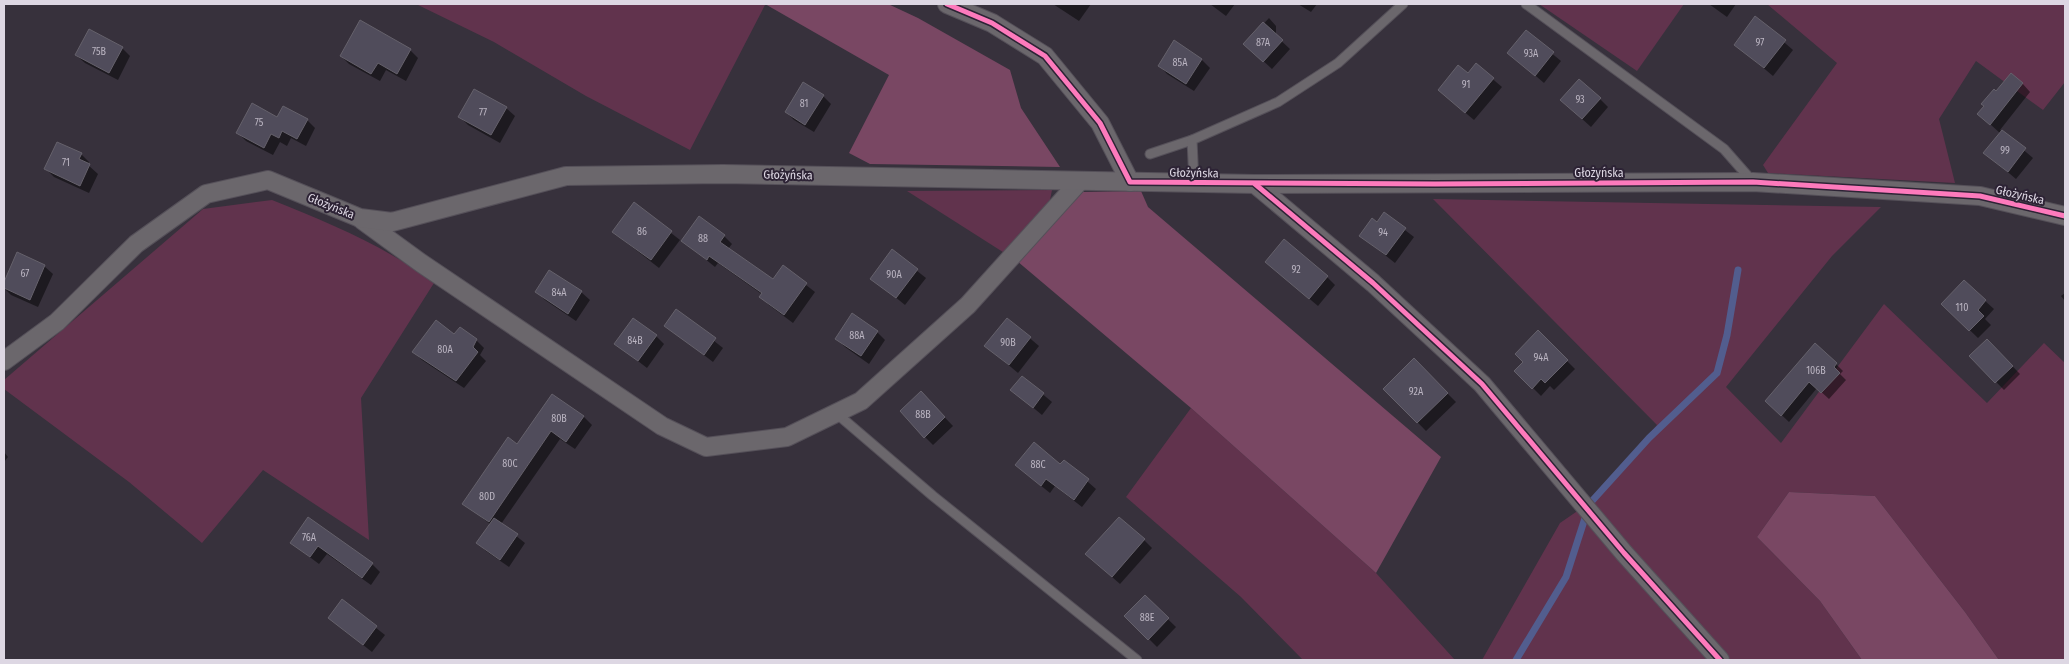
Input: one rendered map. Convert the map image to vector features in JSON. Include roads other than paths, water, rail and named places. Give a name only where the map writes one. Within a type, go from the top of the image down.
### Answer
[{"type":"street","points":[[947,4],[992,24],[1045,56],[1100,123],[1130,182]]},
{"type":"street","name":"Głożyńska","points":[[4,361],[57,322],[136,244],[206,194],[268,180],[360,218],[392,222],[566,176],[723,174],[1255,184],[1753,182],[1980,196],[2065,216]]},
{"type":"street","points":[[360,218],[421,262],[662,426],[706,447],[786,437],[861,402],[968,305],[1079,182]]},
{"type":"street","points":[[1255,184],[1373,283],[1482,384],[1624,552],[1720,660]]},
{"type":"lane","points":[[1150,154],[1192,140],[1278,102],[1338,63],[1403,4]]},
{"type":"lane","points":[[1526,4],[1724,150],[1753,182]]},
{"type":"lane","points":[[1192,140],[1194,183]]},
{"type":"lane","points":[[836,413],[934,496],[1138,660]]},
{"type":"waterway","points":[[1592,501],[1649,438],[1717,373],[1727,335],[1738,270]]},
{"type":"waterway","points":[[1516,660],[1566,577],[1585,518]]}]
